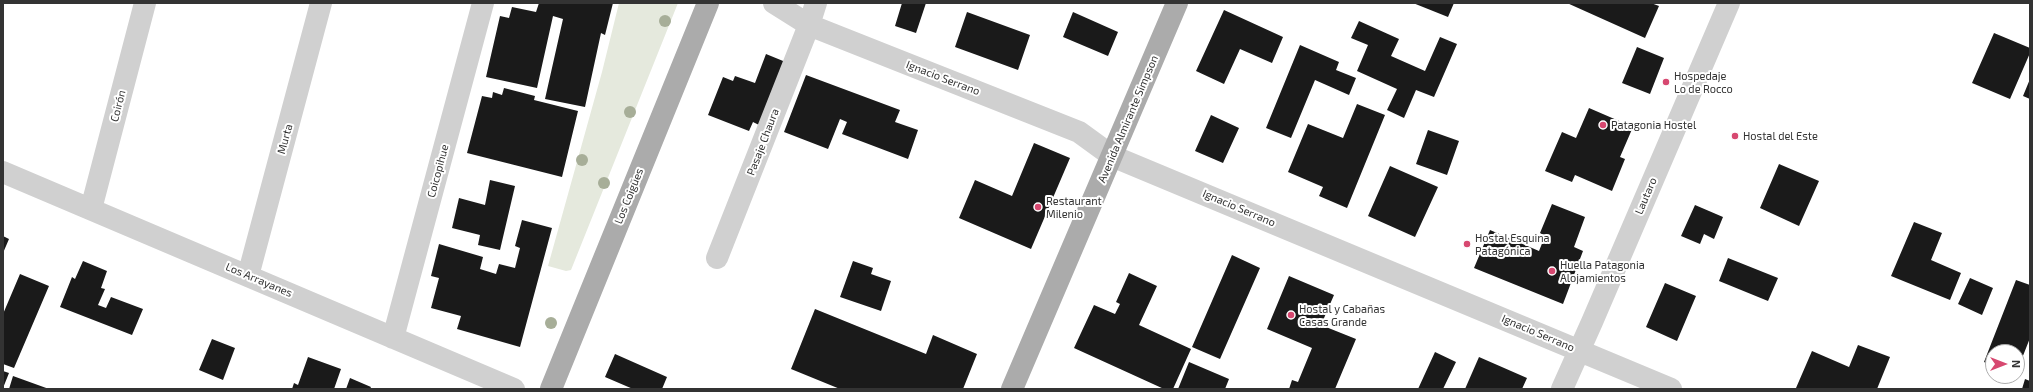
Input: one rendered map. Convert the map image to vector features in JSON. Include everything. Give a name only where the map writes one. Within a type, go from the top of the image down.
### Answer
[{"type":"main road","name":"Los Coigües","points":[[551,389],[708,3]]},
{"type":"main road","name":"Avenida Almirante Simpson","points":[[1012,389],[1177,3]]},
{"type":"street","name":"Coirón","points":[[92,209],[144,3]]},
{"type":"street","name":"Murta","points":[[248,276],[321,3]]},
{"type":"street","name":"Coicopihue","points":[[393,338],[483,3]]},
{"type":"street","name":"Ignacio Serrano","points":[[774,3],[809,25],[1079,132],[1112,156],[1671,389]]},
{"type":"street","points":[[800,3],[809,25]]},
{"type":"street","name":"Pasaje Chaura","points":[[717,258],[809,25],[816,3]]},
{"type":"street","name":"Lautaro","points":[[1562,389],[1729,3]]},
{"type":"street","name":"Los Arrayanes","points":[[3,172],[514,389]]},
{"type":"shaded area","points":[[619,3],[678,3],[571,270],[566,271],[548,266],[602,72]]},
{"type":"building","points":[[539,3],[613,3],[605,35],[601,33],[585,107],[545,99],[563,19],[553,16],[537,88],[486,77],[500,16],[509,18],[512,7],[536,12]]},
{"type":"building","points":[[902,3],[926,3],[916,33],[895,26]]},
{"type":"building","points":[[1413,3],[1454,3],[1448,17]]},
{"type":"building","points":[[1567,3],[1651,3],[1659,6],[1645,38]]},
{"type":"building","points":[[1224,10],[1283,37],[1272,63],[1240,49],[1224,84],[1196,71]]},
{"type":"building","points":[[967,12],[1030,35],[1018,70],[955,47]]},
{"type":"building","points":[[1073,12],[1118,32],[1108,56],[1063,37]]},
{"type":"building","points":[[1359,21],[1399,39],[1391,56],[1425,71],[1440,37],[1457,44],[1434,97],[1416,90],[1404,118],[1387,110],[1397,89],[1357,71],[1368,45],[1351,38]]},
{"type":"building","points":[[1994,33],[2030,48],[2030,53],[2010,99],[1972,83]]},
{"type":"building","points":[[1300,45],[1339,62],[1336,70],[1356,78],[1349,95],[1315,80],[1291,138],[1266,128]]},
{"type":"building","points":[[1637,47],[1664,58],[1650,94],[1622,83]]},
{"type":"building","points":[[766,54],[788,63],[763,127],[753,122],[749,131],[708,115],[723,77],[733,81],[735,76],[755,83]]},
{"type":"building","points":[[806,75],[900,110],[895,122],[918,130],[908,159],[842,134],[847,122],[840,119],[828,149],[784,132]]},
{"type":"building","points":[[2030,79],[2030,99],[2023,96]]},
{"type":"building","points":[[504,88],[535,96],[534,100],[578,111],[562,177],[467,153],[482,96],[492,98],[493,92],[502,95]]},
{"type":"building","points":[[1357,104],[1385,115],[1347,208],[1319,196],[1323,187],[1288,172],[1308,124],[1343,138]]},
{"type":"building","points":[[1589,108],[1633,127],[1620,157],[1625,159],[1612,191],[1575,175],[1572,182],[1545,171],[1562,132],[1576,138]]},
{"type":"building","points":[[1211,115],[1239,128],[1223,163],[1195,151]]},
{"type":"building","points":[[1428,130],[1459,141],[1447,175],[1416,164]]},
{"type":"building","points":[[1034,143],[1070,158],[1031,249],[959,218],[975,180],[1012,196]]},
{"type":"building","points":[[1779,164],[1819,181],[1799,226],[1760,208]]},
{"type":"building","points":[[1390,166],[1438,187],[1415,237],[1368,216]]},
{"type":"building","points":[[490,180],[515,186],[500,250],[478,245],[480,235],[452,228],[459,198],[485,205]]},
{"type":"building","points":[[1552,204],[1585,217],[1574,247],[1583,251],[1563,304],[1474,268],[1490,230],[1539,251],[1545,236],[1540,233]]},
{"type":"building","points":[[1695,205],[1723,217],[1714,239],[1704,234],[1700,244],[1681,236]]},
{"type":"building","points":[[522,220],[552,228],[520,347],[457,329],[461,316],[431,308],[439,278],[431,276],[439,244],[483,257],[480,269],[496,274],[499,264],[515,268],[520,248],[515,246]]},
{"type":"building","points":[[1914,222],[1942,233],[1931,260],[1961,273],[1950,300],[1891,276]]},
{"type":"building","points":[[3,236],[9,239],[3,253]]},
{"type":"building","points":[[1232,255],[1260,268],[1220,359],[1192,347]]},
{"type":"building","points":[[1728,258],[1778,278],[1768,301],[1719,281]]},
{"type":"building","points":[[83,261],[107,271],[101,288],[105,289],[98,305],[106,308],[111,297],[143,309],[132,335],[60,307],[72,277],[75,279]]},
{"type":"building","points":[[853,261],[873,268],[871,274],[891,281],[881,311],[840,297]]},
{"type":"building","points":[[1129,273],[1157,286],[1139,325],[1191,349],[1173,389],[1164,389],[1074,348],[1094,305],[1115,314],[1120,304],[1116,302]]},
{"type":"building","points":[[20,274],[49,286],[14,368],[3,364],[3,314]]},
{"type":"building","points":[[1289,276],[1334,295],[1321,325],[1356,339],[1335,389],[1289,389],[1292,380],[1298,382],[1312,348],[1267,329]]},
{"type":"building","points":[[1970,278],[1993,288],[1982,315],[1958,304]]},
{"type":"building","points":[[2016,280],[2030,285],[2030,338],[2025,351],[2025,344],[1991,344]]},
{"type":"building","points":[[1665,283],[1696,296],[1677,341],[1646,327]]},
{"type":"building","points":[[815,309],[926,354],[933,335],[977,354],[963,389],[840,389],[791,369]]},
{"type":"building","points":[[212,339],[235,348],[223,380],[199,370]]},
{"type":"building","points":[[1858,345],[1890,357],[1877,389],[1796,388],[1812,351],[1849,367]]},
{"type":"building","points":[[1435,352],[1456,362],[1443,389],[1418,389]]},
{"type":"building","points":[[615,354],[667,377],[662,389],[633,389],[605,377]]},
{"type":"building","points":[[308,357],[341,369],[334,389],[292,389],[294,383],[298,385]]},
{"type":"building","points":[[1479,357],[1527,378],[1522,389],[1465,389]]},
{"type":"building","points":[[1189,362],[1229,379],[1225,389],[1178,389]]},
{"type":"building","points":[[3,371],[9,373],[3,388]]},
{"type":"building","points":[[13,376],[49,389],[9,389]]},
{"type":"building","points":[[350,378],[371,387],[370,389],[346,389]]},
{"type":"building","points":[[2025,379],[2030,381],[2030,389],[2022,389],[2024,384],[2025,384]]},
{"type":"place","name":"Hospedaje Lo de Rocco","points":[[1666,82]]},
{"type":"place","name":"Patagonia Hostel","points":[[1603,125]]},
{"type":"place","name":"Hostal del Este","points":[[1735,136]]},
{"type":"place","name":"Restaurant Milenio","points":[[1038,207]]},
{"type":"place","name":"Hostal Esquina Patagónica","points":[[1467,244]]},
{"type":"place","name":"Huella Patagonia Alojamientos","points":[[1552,271]]},
{"type":"place","name":"Hostal y Cabañas Casas Grande","points":[[1291,315]]}]
